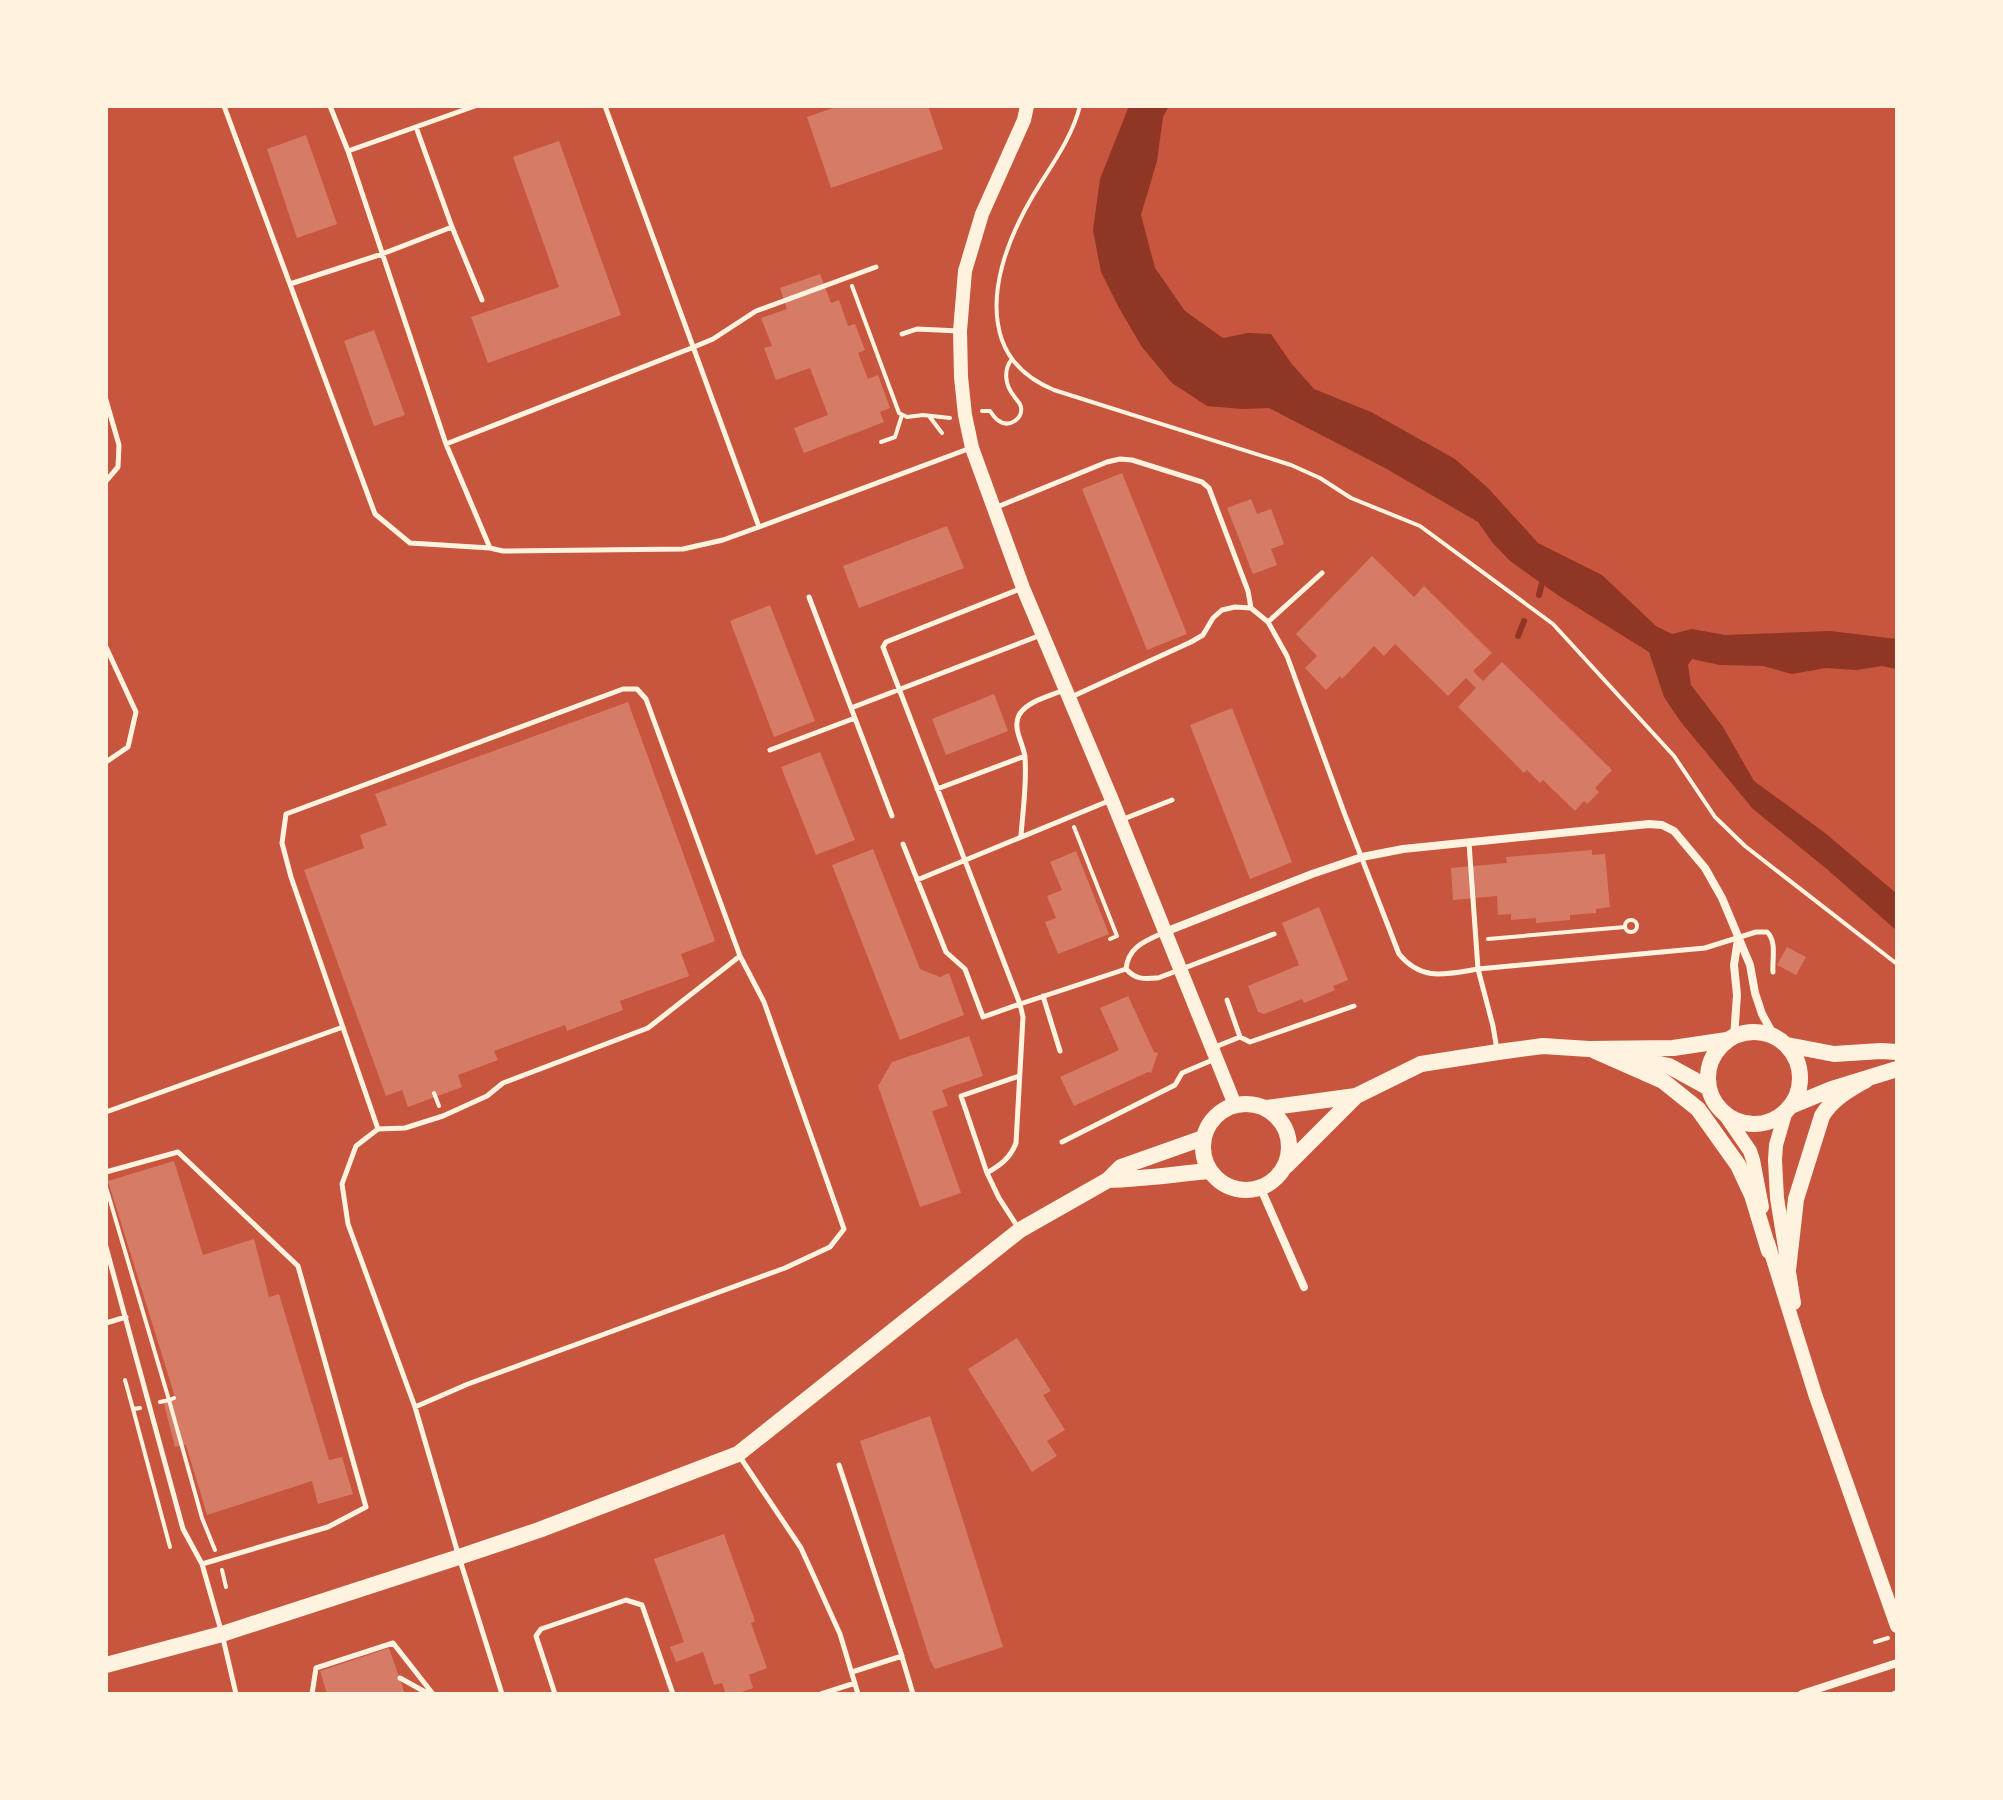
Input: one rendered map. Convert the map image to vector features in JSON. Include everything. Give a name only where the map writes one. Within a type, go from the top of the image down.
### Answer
[{"type":"main road","points":[[1266,1108],[1356,1096],[1421,1064],[1543,1046],[1673,1048],[1762,1032],[1780,1041],[1834,1054],[1897,1052]]},
{"type":"main road","points":[[1730,1038],[1717,1049],[1711,1061],[1709,1088],[1712,1098],[1726,1116],[1748,1125],[1774,1121],[1789,1109],[1832,1089],[1897,1069]]},
{"type":"main road","points":[[1780,1041],[1796,1058],[1801,1074],[1799,1090],[1789,1109]]},
{"type":"main road","points":[[1589,1049],[1669,1066],[1709,1088]]},
{"type":"main road","points":[[1589,1049],[1663,1081],[1698,1109],[1738,1165],[1752,1195],[1769,1251]]},
{"type":"main road","points":[[1788,1270],[1796,1199],[1822,1116],[1837,1097],[1866,1080]]},
{"type":"main road","points":[[1286,1166],[1290,1149],[1287,1132],[1279,1118],[1266,1108],[1251,1103],[1235,1105],[1220,1111],[1209,1123],[1203,1138],[1203,1153],[1210,1171],[1223,1185],[1242,1191],[1261,1189],[1276,1180],[1286,1166],[1356,1096]]},
{"type":"main road","points":[[106,1665],[222,1634],[459,1557],[738,1454],[1020,1230],[1108,1180],[1121,1167],[1203,1138]]},
{"type":"main road","points":[[1108,1180],[1210,1171]]},
{"type":"street","points":[[1027,106],[1024,120],[982,214],[965,271],[960,331],[965,415],[972,448],[1023,588],[1235,1105]]},
{"type":"street","points":[[1165,932],[1362,857],[1403,849],[1662,825],[1674,831],[1705,868],[1722,898],[1750,965],[1758,1004],[1780,1041]]},
{"type":"street","points":[[1730,1038],[1737,995],[1734,965],[1738,939]]},
{"type":"street","points":[[1789,1109],[1776,1145],[1775,1160],[1777,1198],[1801,1349]]},
{"type":"street","points":[[1726,1116],[1750,1151],[1769,1251],[1815,1394],[1897,1626]]},
{"type":"street","points":[[1261,1189],[1304,1287]]},
{"type":"street","points":[[1802,1694],[1897,1663]]},
{"type":"lane","points":[[224,106],[375,514],[410,543],[503,551],[683,549],[723,540],[972,448]]},
{"type":"lane","points":[[330,106],[348,151],[446,444],[490,548]]},
{"type":"lane","points":[[348,151],[475,106]]},
{"type":"lane","points":[[605,106],[759,527]]},
{"type":"lane","points":[[416,127],[482,300]]},
{"type":"lane","points":[[290,284],[452,227]]},
{"type":"lane","points":[[446,444],[713,339],[756,311],[876,267]]},
{"type":"lane","points":[[902,334],[917,329],[960,331]]},
{"type":"lane","points":[[106,400],[119,445],[118,467],[106,481]]},
{"type":"lane","points":[[994,508],[1120,459],[1202,482],[1209,488],[1248,591],[1251,608]]},
{"type":"lane","points":[[1268,622],[1322,573]]},
{"type":"lane","points":[[987,1173],[1006,1161],[1016,1143],[1023,1017],[883,647],[886,642],[1023,588]]},
{"type":"lane","points":[[809,597],[892,816]]},
{"type":"lane","points":[[1021,836],[1025,756],[1017,730],[1020,713],[1033,703],[1066,694],[1191,642],[1203,635],[1222,610],[1251,608],[1268,622],[1287,656],[1399,954],[1406,964],[1428,974],[1441,974],[1705,948],[1756,932],[1767,932],[1772,937],[1773,972]]},
{"type":"lane","points":[[851,708],[1042,635]]},
{"type":"lane","points":[[106,647],[136,712],[128,747],[106,762]]},
{"type":"lane","points":[[378,1129],[291,877],[282,843],[286,814],[623,689],[637,689],[646,699],[740,956],[764,1002],[844,1229],[830,1247],[785,1268],[468,1384],[415,1407]]},
{"type":"lane","points":[[770,750],[855,718]]},
{"type":"lane","points":[[937,789],[1025,756]]},
{"type":"lane","points":[[917,880],[1112,800]]},
{"type":"lane","points":[[1120,820],[1172,800]]},
{"type":"lane","points":[[1469,842],[1478,969],[1498,1052]]},
{"type":"lane","points":[[903,844],[946,952],[965,969],[983,1017],[1126,969]]},
{"type":"lane","points":[[1165,932],[1132,951],[1126,969],[1132,976],[1158,978],[1274,934]]},
{"type":"lane","points":[[502,1694],[415,1407],[348,1224],[342,1184],[356,1146],[378,1129],[405,1128],[443,1116],[487,1096],[503,1083],[648,1028],[740,956]]},
{"type":"lane","points":[[1043,996],[1060,1051]]},
{"type":"lane","points":[[1227,1000],[1240,1037],[1250,1042],[1354,1006]]},
{"type":"lane","points":[[106,1112],[343,1027]]},
{"type":"lane","points":[[1062,1142],[1175,1085],[1182,1073],[1240,1037]]},
{"type":"lane","points":[[1019,1076],[961,1096],[987,1173],[1020,1230]]},
{"type":"lane","points":[[106,1172],[178,1152],[298,1266],[366,1507],[328,1527],[202,1564]]},
{"type":"lane","points":[[106,1247],[183,1529],[202,1564],[236,1694]]},
{"type":"lane","points":[[106,1323],[126,1317]]},
{"type":"lane","points":[[738,1454],[801,1548],[840,1634],[858,1694]]},
{"type":"lane","points":[[839,1465],[913,1694]]},
{"type":"lane","points":[[555,1694],[536,1636],[541,1629],[626,1600],[642,1605],[673,1694]]},
{"type":"lane","points":[[312,1694],[316,1668],[393,1643],[431,1694]]},
{"type":"lane","points":[[852,1672],[902,1656]]},
{"type":"lane","points":[[400,1678],[431,1694]]},
{"type":"lane","points":[[821,1694],[855,1683]]},
{"type":"path","points":[[1080,106],[1069,137],[1020,221],[1001,272],[995,310],[998,328],[1004,345],[1020,369],[1040,384],[1291,465],[1320,478],[1351,498],[1420,526],[1553,624],[1674,756],[1725,827],[1745,846],[1897,964]]},
{"type":"path","points":[[848,277],[897,409],[902,415],[948,418],[985,410],[1000,422],[1017,421],[1020,405],[1009,389],[1006,377],[1012,359]]},
{"type":"path","points":[[881,442],[895,437],[902,415]]},
{"type":"path","points":[[929,416],[942,433]]},
{"type":"path","points":[[1070,817],[1117,936],[1110,939]]},
{"type":"path","points":[[1476,940],[1625,927]]},
{"type":"path","points":[[106,1187],[172,1399],[202,1518],[219,1558],[226,1587]]},
{"type":"path","points":[[125,1380],[133,1409]]},
{"type":"shaded area","points":[[1129,106],[1169,106],[1163,117],[1157,161],[1141,215],[1155,268],[1185,311],[1223,338],[1248,333],[1271,334],[1314,389],[1371,412],[1455,459],[1488,488],[1538,543],[1602,575],[1656,626],[1672,634],[1692,629],[1725,635],[1830,631],[1897,639],[1897,669],[1882,666],[1856,670],[1826,668],[1792,674],[1763,666],[1720,665],[1692,659],[1688,665],[1691,685],[1723,727],[1754,781],[1825,833],[1897,894],[1897,931],[1753,809],[1680,721],[1664,697],[1649,652],[1559,596],[1510,561],[1478,522],[1385,468],[1269,408],[1207,406],[1172,383],[1142,347],[1119,308],[1101,272],[1093,230],[1100,179]]},
{"type":"building","points":[[839,106],[928,106],[943,149],[831,188],[807,117]]},
{"type":"building","points":[[306,135],[337,224],[297,238],[267,149]]},
{"type":"building","points":[[559,141],[621,315],[488,363],[471,317],[559,287],[513,157]]},
{"type":"building","points":[[820,274],[831,303],[839,300],[848,326],[855,324],[865,350],[858,353],[868,379],[878,375],[890,408],[880,412],[884,422],[804,453],[794,428],[828,415],[810,368],[776,380],[764,348],[772,346],[761,318],[787,309],[780,288]]},
{"type":"building","points":[[374,330],[405,415],[374,426],[344,341]]},
{"type":"building","points":[[1122,473],[1187,634],[1147,650],[1082,489]]},
{"type":"building","points":[[1251,499],[1257,514],[1271,509],[1284,544],[1271,549],[1277,565],[1253,574],[1227,508]]},
{"type":"building","points":[[947,526],[964,568],[859,608],[843,566]]},
{"type":"building","points":[[1372,556],[1414,597],[1424,586],[1492,653],[1473,671],[1483,681],[1502,662],[1612,770],[1595,788],[1599,792],[1587,804],[1584,801],[1575,811],[1543,780],[1540,783],[1527,770],[1524,773],[1458,707],[1476,688],[1466,678],[1448,696],[1395,644],[1384,656],[1374,646],[1342,679],[1340,676],[1326,690],[1305,668],[1317,656],[1296,634]]},
{"type":"building","points":[[770,605],[815,721],[774,737],[730,621]]},
{"type":"building","points":[[994,694],[1008,731],[946,755],[932,719]]},
{"type":"building","points":[[628,702],[715,941],[681,954],[689,976],[620,1001],[623,1010],[567,1031],[565,1025],[494,1051],[498,1060],[458,1075],[462,1087],[408,1107],[402,1090],[386,1096],[304,870],[364,848],[360,835],[387,825],[375,794]]},
{"type":"building","points":[[1232,708],[1292,862],[1250,879],[1190,725]]},
{"type":"building","points":[[820,752],[855,840],[816,855],[781,767]]},
{"type":"building","points":[[873,849],[920,969],[940,977],[949,973],[964,1015],[900,1040],[832,865]]},
{"type":"building","points":[[1592,850],[1592,855],[1605,854],[1610,907],[1596,909],[1596,913],[1570,915],[1570,920],[1536,923],[1536,918],[1511,920],[1511,914],[1498,915],[1497,896],[1453,900],[1451,868],[1507,863],[1506,857]]},
{"type":"building","points":[[1076,851],[1109,934],[1058,954],[1045,922],[1056,918],[1047,896],[1062,890],[1050,862]]},
{"type":"building","points":[[1319,907],[1348,980],[1333,986],[1335,990],[1304,1003],[1302,999],[1264,1014],[1258,1012],[1248,986],[1299,965],[1282,923]]},
{"type":"building","points":[[1787,947],[1806,957],[1796,975],[1777,965]]},
{"type":"building","points":[[1128,996],[1154,1052],[1158,1053],[1151,1073],[1074,1106],[1060,1077],[1119,1050],[1100,1008]]},
{"type":"building","points":[[969,1036],[983,1076],[942,1090],[948,1106],[932,1111],[961,1193],[920,1207],[878,1086],[892,1062]]},
{"type":"building","points":[[174,1161],[203,1255],[254,1239],[269,1297],[279,1294],[329,1460],[342,1457],[353,1494],[318,1504],[312,1481],[207,1515],[186,1445],[175,1447],[163,1400],[175,1397],[108,1181]]},
{"type":"building","points":[[1017,1338],[1051,1391],[1043,1395],[1065,1430],[1047,1441],[1057,1456],[1032,1472],[968,1369]]},
{"type":"building","points":[[930,1416],[1003,1647],[935,1669],[860,1441]]},
{"type":"building","points":[[724,1534],[755,1621],[751,1623],[767,1668],[749,1675],[753,1688],[736,1694],[726,1694],[722,1683],[714,1685],[703,1652],[676,1662],[670,1647],[684,1642],[654,1559]]},
{"type":"building","points":[[389,1648],[405,1694],[327,1694],[320,1671]]},
{"type":"waterway","points":[[1539,595],[1543,579]]},
{"type":"waterway","points":[[1518,636],[1524,621]]}]
